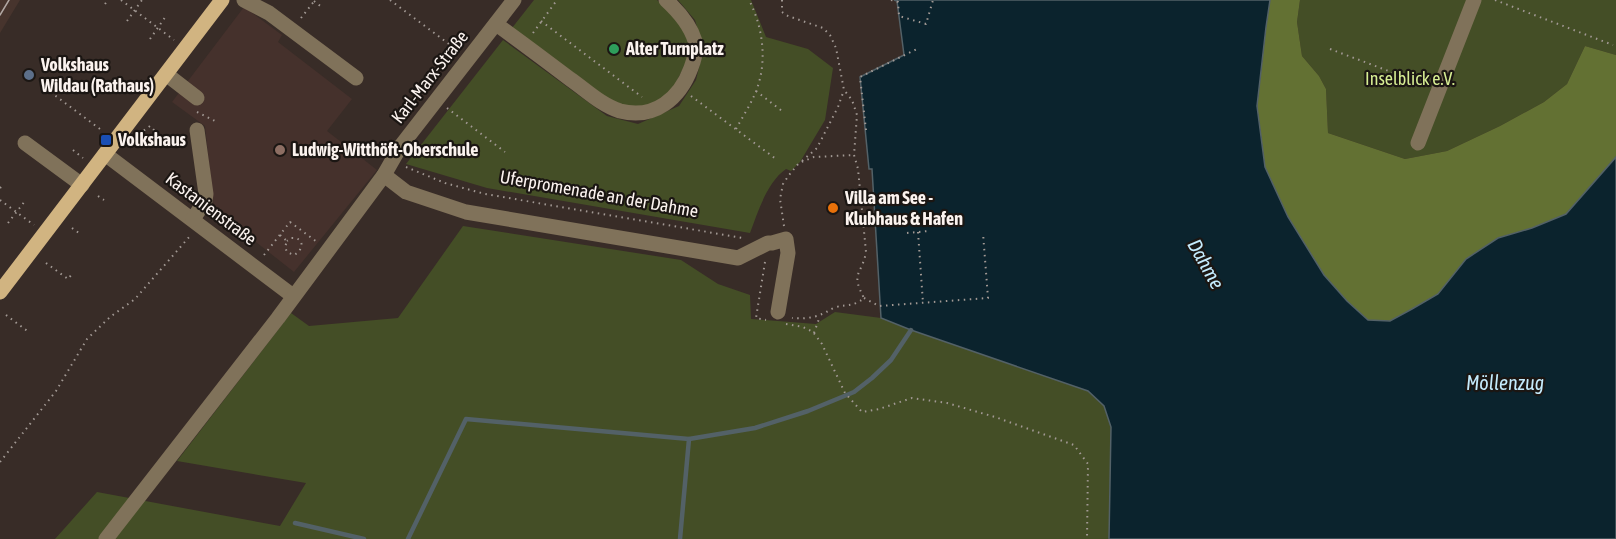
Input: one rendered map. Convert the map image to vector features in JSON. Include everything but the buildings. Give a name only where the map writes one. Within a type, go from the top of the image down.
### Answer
[{"type":"main road","points":[[0,292],[222,0]]},
{"type":"street","points":[[244,0],[269,13],[356,78]]},
{"type":"street","name":"Karl-Marx-Straße","points":[[106,539],[278,318],[384,175],[400,147],[514,0]]},
{"type":"street","points":[[496,24],[607,106],[633,113],[660,107],[667,102],[687,80],[693,62],[696,43],[682,15],[666,0]]},
{"type":"street","points":[[1418,143],[1474,0]]},
{"type":"street","points":[[166,74],[197,98]]},
{"type":"street","points":[[196,222],[206,194],[197,130]]},
{"type":"street","points":[[24,143],[82,185]]},
{"type":"street","name":"Kastanienstraße","points":[[105,154],[293,296]]},
{"type":"street","points":[[384,175],[406,192],[466,212],[738,258],[768,243],[786,239],[788,253],[778,312]]},
{"type":"path","points":[[105,4],[108,0]]},
{"type":"path","points":[[121,0],[186,49]]},
{"type":"path","points":[[127,21],[142,0]]},
{"type":"path","points":[[390,0],[468,59]]},
{"type":"path","points":[[524,44],[558,0]]},
{"type":"path","points":[[736,129],[756,91],[761,71],[762,44],[756,16],[749,0]]},
{"type":"path","points":[[782,0],[782,12],[823,28],[830,35],[836,48],[844,90],[852,100],[857,115],[854,155],[858,169],[866,252],[856,282],[864,298],[879,306],[988,298],[983,232]]},
{"type":"path","points":[[891,0],[898,2],[899,16],[926,24],[933,0]]},
{"type":"path","points":[[1495,0],[1612,45]]},
{"type":"path","points":[[292,30],[314,1],[323,8]]},
{"type":"path","points":[[150,39],[166,16]]},
{"type":"path","points":[[542,21],[646,100]]},
{"type":"path","points":[[866,130],[860,77],[919,48]]},
{"type":"path","points":[[1330,49],[1438,90]]},
{"type":"path","points":[[41,85],[100,129]]},
{"type":"path","points":[[786,239],[780,199],[783,184],[799,163],[818,148],[844,90]]},
{"type":"path","points":[[756,91],[782,111]]},
{"type":"path","points":[[688,94],[776,159]]},
{"type":"path","points":[[437,100],[505,152]]},
{"type":"path","points":[[150,126],[156,132]]},
{"type":"path","points":[[73,150],[83,158]]},
{"type":"path","points":[[799,163],[814,157],[854,155]]},
{"type":"path","name":"Uferpromenade an der Dahme","points":[[394,160],[410,170],[485,194],[768,243]]},
{"type":"path","points":[[98,196],[104,200]]},
{"type":"path","points":[[0,200],[44,233]]},
{"type":"path","points":[[8,223],[25,201]]},
{"type":"path","points":[[0,462],[56,391],[87,339],[110,317],[135,299],[196,222]]},
{"type":"path","points":[[264,255],[290,222],[318,243]]},
{"type":"path","points":[[72,228],[79,234]]},
{"type":"path","points":[[907,233],[929,231]]},
{"type":"path","points":[[918,232],[923,303]]},
{"type":"path","points":[[280,236],[287,241]]},
{"type":"path","points":[[291,238],[299,239],[302,247],[299,252],[294,255],[287,252],[285,247],[287,241],[291,238]]},
{"type":"path","points":[[46,263],[68,279],[72,274]]},
{"type":"path","points":[[778,312],[779,316],[798,319],[820,315],[836,307],[852,306],[864,298]]},
{"type":"path","points":[[6,315],[30,333]]},
{"type":"path","points":[[820,315],[814,333],[822,344],[845,393],[862,412],[879,410],[912,398],[947,403],[1074,445],[1088,464],[1087,539]]},
{"type":"shaded area","points":[[0,0],[20,0],[0,33]]},
{"type":"shaded area","name":"Ludwig-Witthöft-Oberschule","points":[[244,7],[282,35],[278,42],[352,99],[327,131],[377,170],[294,272],[214,209],[205,126],[172,102]]},
{"type":"green space","name":"Alter Turnplatz","points":[[534,0],[657,0],[672,13],[689,40],[689,57],[670,94],[653,104],[633,109],[612,105],[512,28]]},
{"type":"green space","points":[[678,0],[751,0],[766,37],[808,49],[833,68],[825,120],[800,162],[791,171],[786,169],[773,182],[750,233],[487,188],[406,164],[503,40],[607,116],[638,124],[679,106],[696,80],[703,52],[695,20]]},
{"type":"green space","points":[[1270,0],[1300,0],[1297,22],[1302,56],[1319,76],[1326,89],[1328,133],[1405,159],[1447,151],[1544,102],[1567,84],[1585,46],[1616,55],[1616,157],[1566,214],[1532,228],[1498,238],[1466,259],[1438,294],[1390,321],[1368,320],[1343,298],[1324,275],[1288,217],[1265,167],[1257,106]]},
{"type":"green space","name":"Inselblick e.V.","points":[[1300,0],[1616,0],[1616,55],[1585,46],[1567,84],[1544,102],[1447,151],[1405,159],[1328,133],[1326,89],[1319,76],[1302,56],[1297,22]]},
{"type":"green space","points":[[463,226],[681,260],[718,284],[750,295],[751,319],[816,324],[835,312],[881,318],[1088,391],[1104,406],[1111,427],[1109,539],[55,539],[97,492],[280,526],[306,483],[177,461],[291,313],[309,326],[398,318]]},
{"type":"water","points":[[894,0],[1270,0],[1257,106],[1265,167],[1288,217],[1324,275],[1368,320],[1390,321],[1438,294],[1466,259],[1498,238],[1532,228],[1566,214],[1616,157],[1616,539],[1109,539],[1111,427],[1104,406],[1088,391],[881,318],[872,169],[869,169],[860,77],[904,55],[897,1]]},
{"type":"waterway","points":[[408,539],[466,419],[689,439],[755,428],[808,411],[854,392],[891,360],[911,330]]},
{"type":"waterway","points":[[680,539],[689,439]]},
{"type":"waterway","points":[[295,523],[364,539]]},
{"type":"tram line","points":[[0,15],[9,0]]},
{"type":"place","name":"Alter Turnplatz","points":[[614,49]]},
{"type":"place","name":"Volkshaus Wildau (Rathaus)","points":[[29,75]]},
{"type":"place","name":"Volkshaus","points":[[106,140]]},
{"type":"place","name":"Ludwig-Witthöft-Oberschule","points":[[280,150]]},
{"type":"place","name":"Villa am See - Klubhaus & Hafen","points":[[833,208]]},
{"type":"water label","name":"Dahme","points":[[1206,264]]},
{"type":"water label","name":"Möllenzug","points":[[1505,383]]}]
